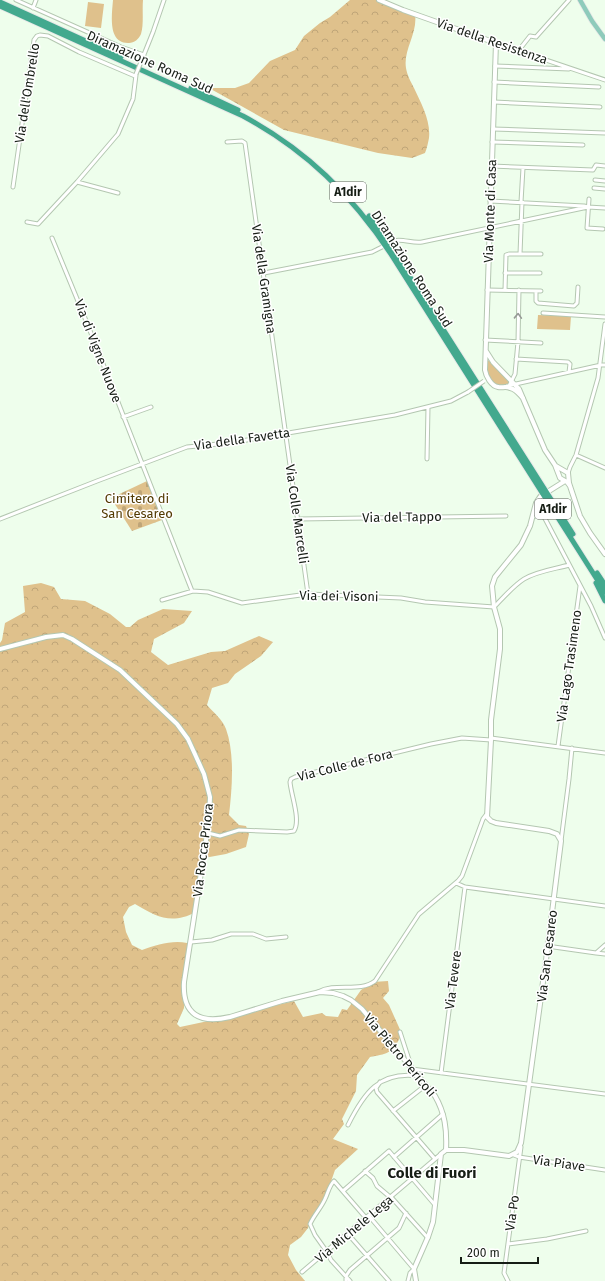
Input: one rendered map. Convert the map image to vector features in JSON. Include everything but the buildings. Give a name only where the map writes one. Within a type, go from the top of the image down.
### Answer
[{"type":"highway","name":"Diramazione Roma Sud","points":[[0,2],[245,114],[292,142],[335,178],[362,207],[388,242],[605,585]]},
{"type":"highway","name":"Diramazione Roma Sud","points":[[0,6],[243,116],[289,144],[331,179],[356,206],[383,241],[605,592]]},
{"type":"highway","points":[[588,566],[605,601]]},
{"type":"main road","points":[[580,0],[592,21],[605,39]]},
{"type":"street","points":[[16,0],[121,47],[144,55]]},
{"type":"street","points":[[33,8],[36,0]]},
{"type":"street","points":[[27,222],[38,224],[77,182],[120,131],[133,99],[136,75],[164,0]]},
{"type":"street","name":"Via della Resistenza","points":[[379,0],[496,43],[605,80]]},
{"type":"street","points":[[519,50],[530,36],[536,37],[569,0]]},
{"type":"street","name":"Via dell'Ombrello","points":[[13,187],[34,40],[37,36],[42,34],[48,36],[79,52],[136,75]]},
{"type":"street","name":"Via Monte di Casa","points":[[486,380],[485,340],[496,43]]},
{"type":"street","points":[[495,66],[573,69]]},
{"type":"street","points":[[494,82],[599,87]]},
{"type":"street","points":[[494,102],[600,106]]},
{"type":"street","points":[[493,129],[605,134]]},
{"type":"street","name":"Via della Gramigna","points":[[227,142],[242,141],[245,143],[286,434]]},
{"type":"street","points":[[492,142],[583,145]]},
{"type":"street","points":[[491,166],[593,170],[596,165],[605,166]]},
{"type":"street","points":[[520,254],[524,168]]},
{"type":"street","points":[[595,180],[605,181]]},
{"type":"street","points":[[77,182],[118,193]]},
{"type":"street","points":[[594,188],[605,189]]},
{"type":"street","points":[[589,199],[587,228],[603,229]]},
{"type":"street","points":[[490,201],[605,208]]},
{"type":"street","points":[[390,242],[397,240],[422,242],[588,207]]},
{"type":"street","name":"Via di Vigne Nuove","points":[[52,238],[192,592]]},
{"type":"street","points":[[264,273],[372,252],[382,247]]},
{"type":"street","points":[[505,290],[506,255],[541,254]]},
{"type":"street","points":[[505,273],[540,274]]},
{"type":"street","points":[[536,291],[536,301],[538,303],[574,306],[577,303],[578,287]]},
{"type":"street","points":[[487,290],[541,291]]},
{"type":"street","points":[[514,383],[518,342],[519,290]]},
{"type":"street","points":[[543,313],[605,317]]},
{"type":"street","points":[[558,485],[561,472],[566,472],[576,455],[601,365],[605,324]]},
{"type":"street","points":[[485,340],[541,343]]},
{"type":"street","points":[[485,349],[493,362],[514,383],[523,398],[544,448],[555,465],[560,477]]},
{"type":"street","points":[[485,358],[493,362]]},
{"type":"street","points":[[601,365],[605,359]]},
{"type":"street","points":[[516,360],[568,362],[570,364],[569,372]]},
{"type":"street","points":[[486,380],[499,388],[514,383],[524,383],[605,365]]},
{"type":"street","name":"Via della Favetta","points":[[0,519],[189,447],[229,443],[286,434],[398,414],[452,401],[486,380]]},
{"type":"street","points":[[520,393],[524,383]]},
{"type":"street","points":[[508,386],[520,393]]},
{"type":"street","points":[[123,417],[151,406]]},
{"type":"street","points":[[427,459],[428,407]]},
{"type":"street","name":"Via Colle Marcelli","points":[[286,434],[308,594]]},
{"type":"street","points":[[576,455],[605,468]]},
{"type":"street","points":[[555,465],[566,472],[567,479],[582,520],[605,554]]},
{"type":"street","points":[[560,477],[567,479]]},
{"type":"street","points":[[549,492],[567,479]]},
{"type":"street","points":[[317,992],[330,987],[364,986],[375,981],[419,914],[456,883],[464,872],[483,819],[486,815],[491,720],[500,649],[500,629],[494,607],[492,590],[493,581],[521,545],[540,497]]},
{"type":"street","points":[[536,505],[541,511],[592,609],[605,638]]},
{"type":"street","name":"Via del Tappo","points":[[298,519],[506,516]]},
{"type":"street","points":[[494,607],[518,583],[526,578],[569,565]]},
{"type":"street","name":"Via Lago Trasimeno","points":[[558,746],[580,586]]},
{"type":"street","name":"Via dei Visoni","points":[[162,600],[192,592],[208,592],[242,603],[308,594],[401,598],[425,602],[494,607]]},
{"type":"street","name":"Via Rocca Priora","points":[[0,649],[46,637],[64,636],[79,643],[120,670],[177,724],[188,739],[204,774],[210,797],[208,834],[184,982],[185,1000],[188,1009],[200,1017],[212,1019],[224,1018],[317,992]]},
{"type":"street","name":"Via Colle de Fora","points":[[208,834],[222,836],[237,831],[287,832],[294,830],[296,827],[295,813],[290,782],[292,778],[296,776],[430,744],[462,738],[491,739]]},
{"type":"street","points":[[491,739],[558,746],[605,753]]},
{"type":"street","points":[[561,841],[570,779],[572,748]]},
{"type":"street","points":[[486,815],[491,821],[496,823],[552,832],[557,834],[561,841]]},
{"type":"street","name":"Via San Cesareo","points":[[514,1154],[519,1150],[521,1144],[530,1085],[561,841]]},
{"type":"street","points":[[456,883],[465,887],[605,906]]},
{"type":"street","name":"Via Tevere","points":[[441,1073],[465,887]]},
{"type":"street","points":[[191,942],[212,940],[231,934],[255,935],[266,939],[286,937]]},
{"type":"street","points":[[596,953],[605,945]]},
{"type":"street","points":[[547,946],[605,954]]},
{"type":"street","name":"Via Pietro Pericoli","points":[[317,992],[339,994],[356,1003],[426,1084],[436,1098],[443,1114],[447,1131],[446,1150]]},
{"type":"street","points":[[400,1032],[412,1069],[605,1094]]},
{"type":"street","points":[[348,1125],[366,1096],[380,1082],[400,1075],[418,1076]]},
{"type":"street","points":[[380,1082],[376,1088],[376,1091],[435,1159]]},
{"type":"street","points":[[393,1111],[426,1084]]},
{"type":"street","points":[[394,1157],[443,1114]]},
{"type":"street","name":"Via Po","points":[[508,1281],[504,1273],[521,1144]]},
{"type":"street","points":[[343,1191],[389,1150],[436,1205]]},
{"type":"street","points":[[408,1281],[410,1272],[414,1269],[428,1238],[433,1222],[441,1154],[446,1150],[505,1156],[514,1154]]},
{"type":"street","name":"Via Michele Lega","points":[[302,1272],[441,1154]]},
{"type":"street","name":"Via Piave","points":[[514,1154],[519,1157],[605,1170]]},
{"type":"street","points":[[365,1171],[377,1186],[391,1197],[428,1238]]},
{"type":"street","points":[[350,1281],[331,1260],[315,1235],[310,1224],[334,1181],[388,1238],[414,1269],[416,1281]]},
{"type":"street","points":[[346,1281],[346,1276],[366,1256],[399,1228],[406,1213]]},
{"type":"street","points":[[508,1244],[547,1239],[586,1231]]},
{"type":"street","points":[[348,1234],[389,1281]]},
{"type":"green space","points":[[113,0],[143,0],[143,21],[141,34],[138,39],[131,43],[122,42],[117,39],[114,34],[112,27]]},
{"type":"green space","points":[[350,0],[380,0],[415,14],[414,28],[407,55],[406,68],[409,78],[425,112],[428,125],[429,138],[425,153],[412,158],[378,153],[284,130],[209,88],[235,88],[249,83],[270,61],[295,50],[304,36]]},
{"type":"green space","points":[[88,2],[104,4],[101,28],[85,26]]},
{"type":"green space","points":[[538,315],[571,316],[570,330],[537,329]]},
{"type":"green space","points":[[486,359],[492,363],[510,382],[509,385],[496,386],[488,374]]},
{"type":"green space","name":"Cimitero di San Cesareo","points":[[147,481],[162,520],[132,531],[111,498]]},
{"type":"green space","points":[[41,583],[54,587],[61,599],[85,601],[110,614],[126,627],[130,627],[138,620],[163,609],[192,611],[184,623],[154,639],[151,652],[168,665],[211,652],[225,651],[259,636],[273,642],[261,656],[235,674],[228,683],[212,688],[207,705],[223,722],[229,739],[232,772],[229,815],[239,825],[246,826],[249,834],[246,847],[226,854],[204,858],[196,912],[179,918],[164,918],[150,913],[135,904],[129,907],[123,917],[126,932],[132,945],[142,950],[170,943],[187,943],[189,958],[184,986],[184,1008],[177,1024],[180,1027],[294,1001],[303,1017],[322,1013],[326,1016],[338,1017],[342,1009],[347,1010],[361,990],[373,982],[388,981],[389,991],[383,998],[389,1005],[402,1034],[393,1049],[387,1053],[370,1057],[357,1075],[356,1091],[342,1119],[344,1124],[333,1139],[358,1149],[335,1170],[325,1199],[314,1215],[308,1228],[301,1237],[290,1245],[288,1255],[296,1270],[305,1281],[0,1281],[0,643],[2,640],[5,623],[25,612],[23,586]]},
{"type":"district","name":"Colle di Fuori","points":[[432,1173]]}]
